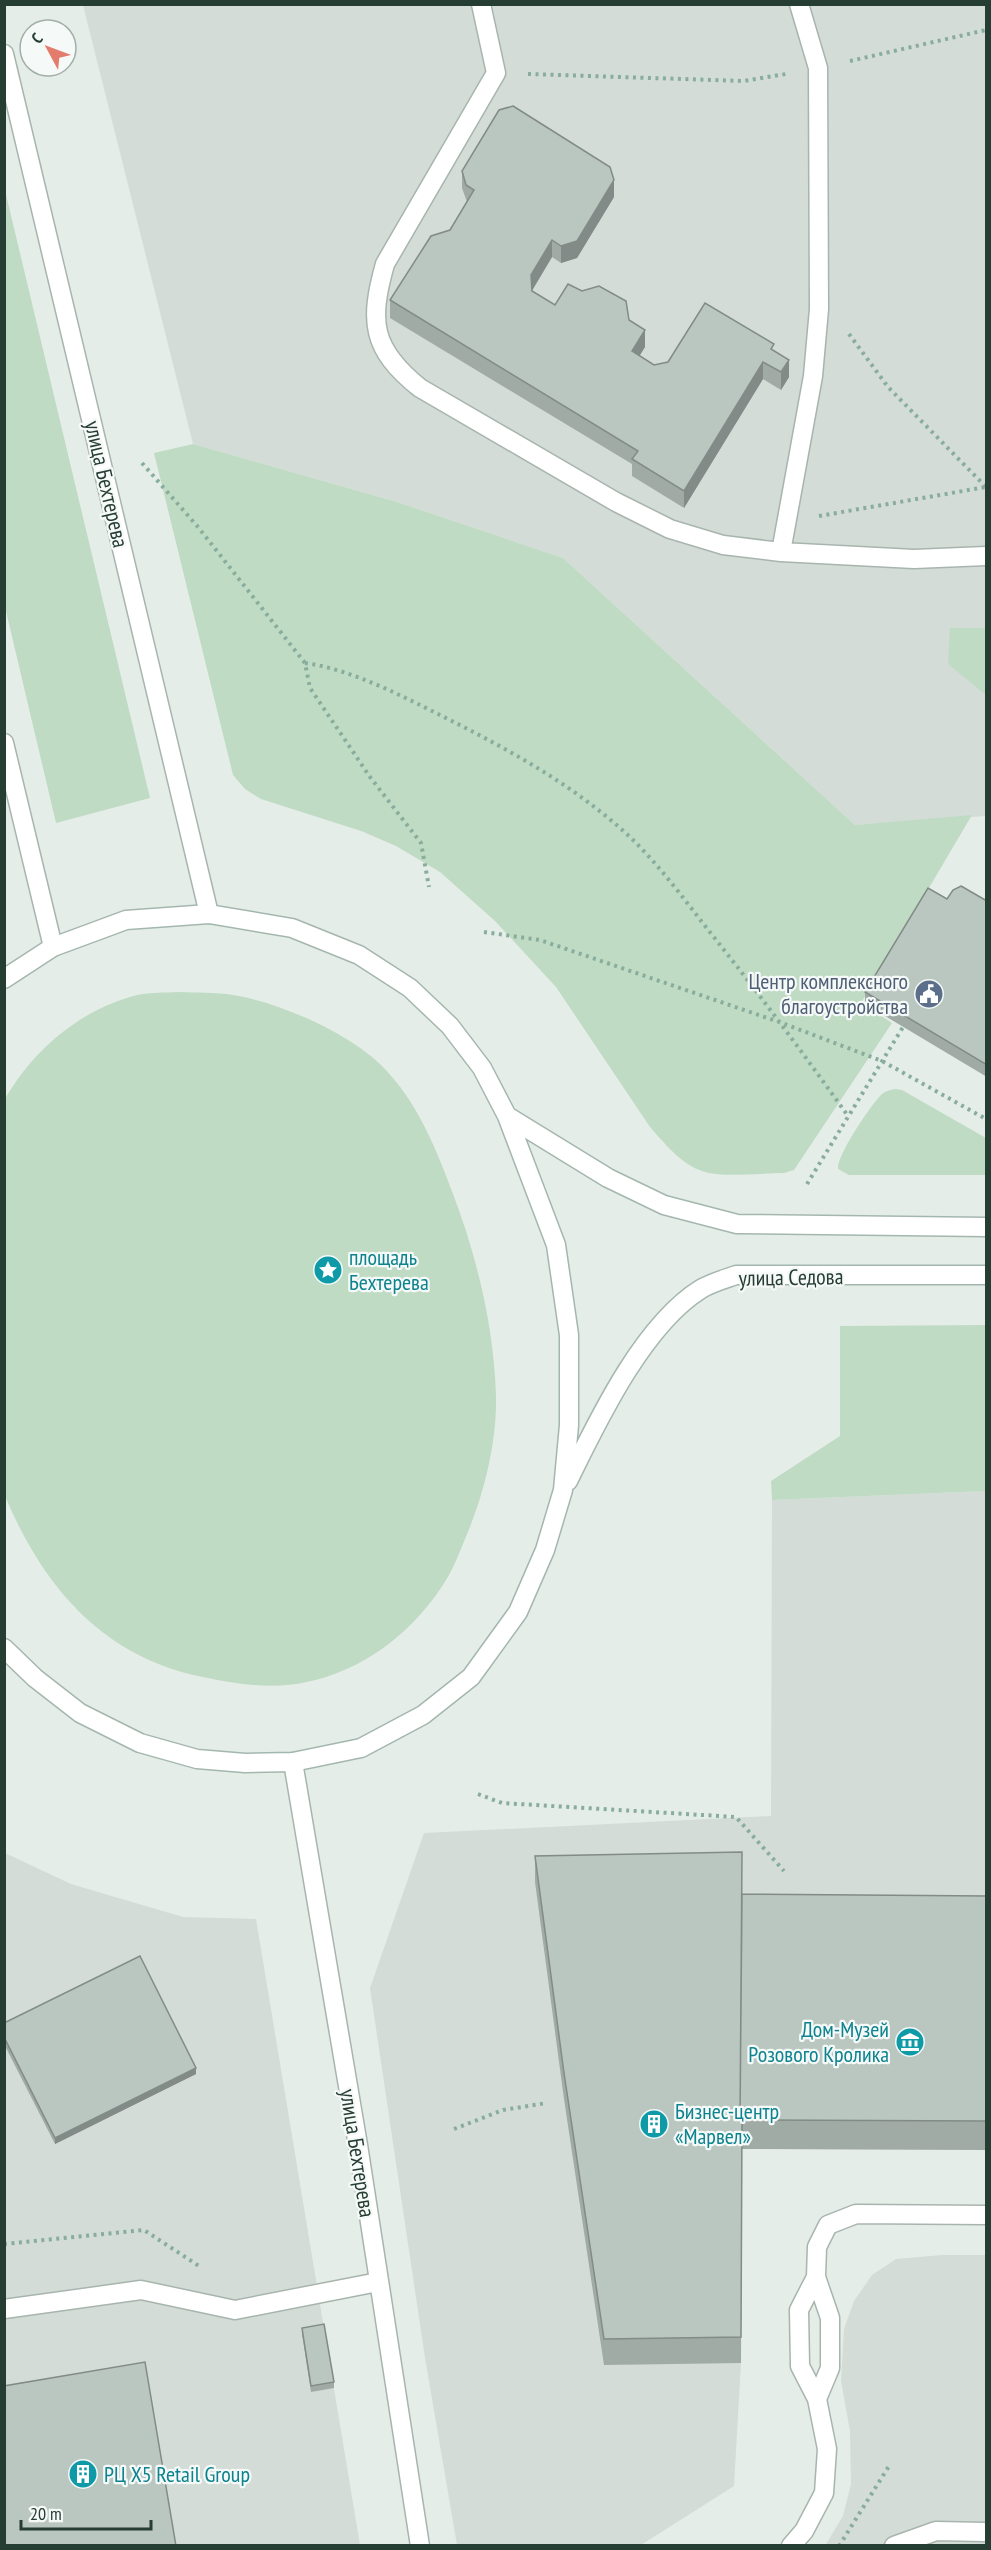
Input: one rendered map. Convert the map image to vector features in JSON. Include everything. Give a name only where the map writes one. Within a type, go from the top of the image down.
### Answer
[{"type":"main road","points":[[482,4],[496,73],[385,264],[376,305],[375,322],[384,348],[398,371],[420,388],[616,502],[670,529],[713,542],[781,552],[914,559],[987,556]]},
{"type":"main road","points":[[781,552],[813,376],[819,309],[818,69],[799,4]]},
{"type":"main road","name":"улица Бехтерева","points":[[4,54],[209,914]]},
{"type":"main road","points":[[4,743],[53,947]]},
{"type":"main road","points":[[4,979],[53,947],[126,920],[209,914],[292,928],[359,955],[410,988],[450,1026],[482,1068],[507,1116],[556,1245],[569,1335],[569,1425],[563,1490],[546,1550],[518,1612],[471,1677],[423,1715],[361,1748],[293,1762],[245,1763],[197,1759],[140,1743],[80,1713],[35,1678],[4,1648]]},
{"type":"main road","points":[[507,1116],[608,1178],[655,1200],[737,1224],[987,1227]]},
{"type":"main road","name":"улица Седова","points":[[563,1490],[625,1373],[670,1314],[702,1288],[736,1275],[987,1275]]},
{"type":"main road","name":"улица Бехтерева","points":[[293,1762],[358,2145],[420,2546]]},
{"type":"main road","points":[[817,2399],[830,2368],[830,2318],[816,2277],[817,2247],[828,2225],[856,2214],[987,2215]]},
{"type":"main road","points":[[791,2546],[804,2531],[824,2493],[827,2449],[817,2399],[800,2366],[799,2344],[799,2310],[816,2277]]},
{"type":"main road","points":[[4,2309],[141,2290],[235,2310],[378,2282]]},
{"type":"main road","points":[[894,2546],[936,2530],[984,2532]]},
{"type":"path","points":[[496,73],[744,81],[818,69],[987,30]]},
{"type":"path","points":[[819,309],[843,325],[888,387],[986,487]]},
{"type":"path","points":[[142,463],[198,528],[305,663],[310,688],[370,777],[421,843],[429,886]]},
{"type":"path","points":[[786,522],[986,487]]},
{"type":"path","points":[[305,663],[330,666],[423,707],[511,751],[591,805],[631,838],[782,1023],[848,1116]]},
{"type":"path","points":[[484,932],[540,940],[782,1023],[882,1061],[987,1119]]},
{"type":"path","points":[[807,1184],[903,1027]]},
{"type":"path","points":[[478,1794],[502,1803],[736,1817],[784,1871]]},
{"type":"path","points":[[454,2130],[503,2110],[547,2103]]},
{"type":"path","points":[[4,2244],[144,2230],[210,2273]]},
{"type":"path","points":[[839,2546],[889,2466]]},
{"type":"shaded area","points":[[83,5],[986,5],[986,816],[855,825],[563,558],[397,502],[193,444]]},
{"type":"shaded area","points":[[986,1491],[986,2150],[740,2149],[741,2363],[734,2486],[641,2545],[457,2545],[425,2358],[370,1988],[424,1833],[771,1816],[772,1500]]},
{"type":"shaded area","points":[[5,1853],[71,1884],[183,1917],[256,1919],[360,2545],[5,2546]]},
{"type":"shaded area","points":[[942,2255],[986,2255],[986,2545],[825,2546],[843,2516],[851,2484],[850,2431],[841,2381],[844,2329],[854,2301],[872,2275],[896,2259]]},
{"type":"green space","points":[[4,186],[150,798],[56,823],[5,607]]},
{"type":"green space","points":[[193,444],[397,502],[563,558],[855,825],[972,815],[861,1003],[892,1023],[794,1170],[784,1173],[736,1175],[709,1173],[691,1166],[669,1148],[650,1127],[556,987],[495,921],[440,872],[396,846],[361,831],[261,799],[245,789],[233,775],[154,453]]},
{"type":"green space","points":[[950,628],[986,628],[986,695],[948,664]]},
{"type":"green space","points":[[179,992],[233,995],[271,1004],[332,1031],[351,1042],[382,1066],[415,1110],[440,1160],[470,1242],[488,1318],[496,1396],[492,1450],[478,1505],[451,1571],[422,1613],[387,1645],[347,1669],[302,1683],[265,1686],[203,1677],[167,1667],[135,1653],[106,1635],[80,1613],[58,1588],[20,1529],[5,1496],[5,1099],[16,1081],[44,1048],[78,1021],[116,1001],[137,995]]},
{"type":"green space","points":[[895,1089],[902,1090],[986,1138],[986,1175],[849,1175],[838,1169],[842,1154],[870,1108],[882,1094]]},
{"type":"green space","points":[[986,1325],[986,1491],[772,1500],[771,1481],[840,1436],[840,1326]]},
{"type":"building","points":[[513,106],[610,167],[614,180],[577,241],[561,246],[552,240],[531,275],[532,291],[555,305],[568,284],[582,291],[599,286],[626,301],[629,320],[645,330],[632,351],[654,365],[668,362],[705,303],[774,344],[771,349],[789,360],[781,372],[763,362],[684,491],[632,459],[638,451],[390,300],[431,236],[450,230],[474,190],[466,185],[462,171],[499,110]]},
{"type":"building","name":"Центр комплексного благоустройства","points":[[961,886],[987,901],[987,1065],[865,992],[928,888],[947,899],[953,890]]},
{"type":"building","name":"Бизнес-центр «Марвел»","points":[[742,1852],[741,2337],[604,2339],[564,2073],[535,1856]]},
{"type":"building","points":[[742,1894],[987,1896],[987,2121],[740,2120]]},
{"type":"building","points":[[140,1956],[196,2068],[55,2138],[4,2037],[4,2023]]},
{"type":"building","points":[[324,2324],[334,2382],[311,2386],[302,2328]]},
{"type":"building","name":"РЦ X5 Retail Group","points":[[145,2362],[176,2546],[4,2546],[4,2386]]},
{"type":"place","name":"Центр комплексного благоустройства","points":[[929,994]]},
{"type":"place","name":"площадь Бехтерева","points":[[328,1270]]},
{"type":"place","name":"Дом-Музей Розового Кролика","points":[[910,2042]]},
{"type":"place","name":"Бизнес-центр «Марвел»","points":[[654,2124]]},
{"type":"place","name":"РЦ X5 Retail Group","points":[[83,2474]]}]
